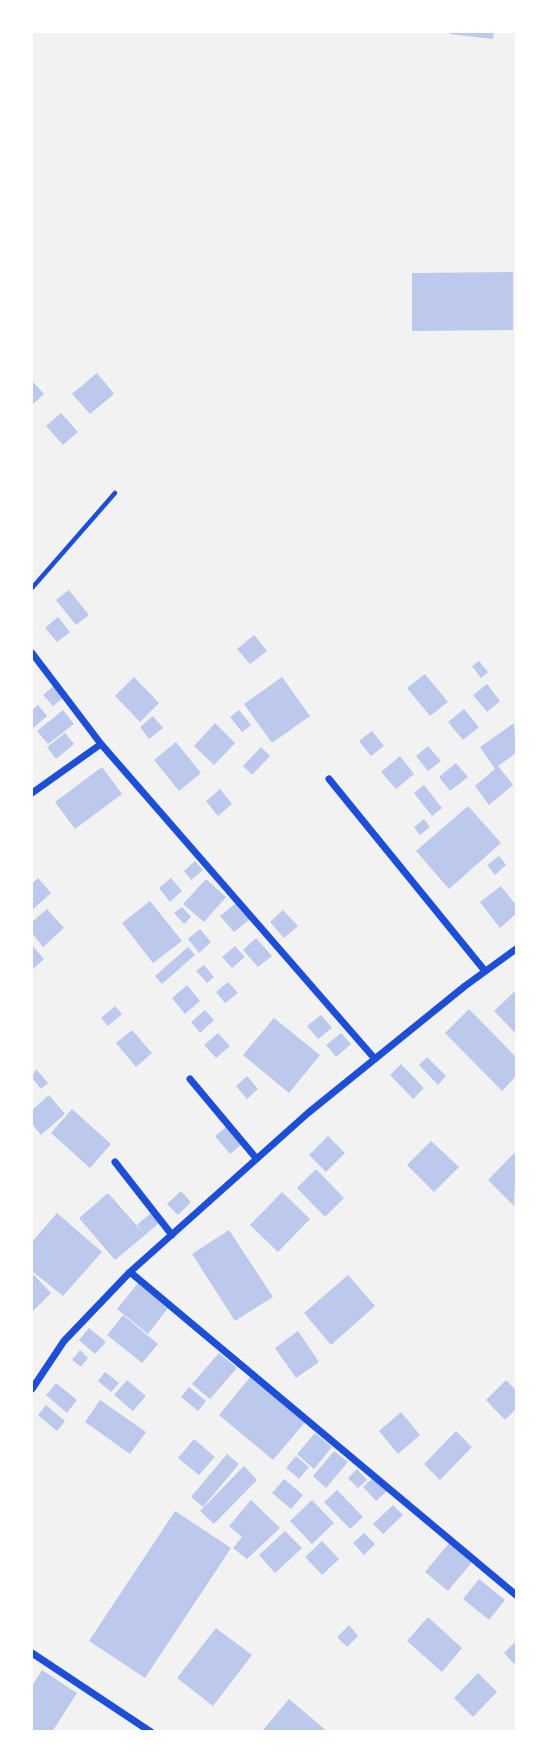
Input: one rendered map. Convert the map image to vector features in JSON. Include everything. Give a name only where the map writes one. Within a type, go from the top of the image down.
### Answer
[{"type":"street","points":[[32,653],[101,744],[375,1059]]},
{"type":"street","points":[[32,793],[101,744]]},
{"type":"street","points":[[328,779],[485,971]]},
{"type":"street","points":[[32,1389],[64,1341],[130,1272],[256,1158],[485,971],[516,950]]},
{"type":"street","points":[[190,1079],[256,1158]]},
{"type":"street","points":[[115,1163],[172,1235]]},
{"type":"street","points":[[130,1272],[516,1595]]},
{"type":"street","points":[[32,1653],[150,1731]]},
{"type":"path","points":[[32,588],[115,493]]},
{"type":"building","points":[[494,32],[493,39],[450,34]]},
{"type":"building","points":[[513,272],[513,330],[412,331],[412,273]]},
{"type":"building","points":[[97,373],[114,394],[90,414],[72,394]]},
{"type":"building","points":[[32,381],[44,394],[32,405]]},
{"type":"building","points":[[61,413],[78,432],[63,445],[46,426]]},
{"type":"building","points":[[69,590],[89,615],[76,625],[56,600]]},
{"type":"building","points":[[58,617],[70,632],[57,642],[45,628]]},
{"type":"building","points":[[254,635],[267,651],[250,664],[237,649]]},
{"type":"building","points":[[479,661],[488,672],[481,678],[472,666]]},
{"type":"building","points":[[425,674],[448,702],[430,716],[407,688]]},
{"type":"building","points":[[134,677],[159,703],[140,722],[115,696]]},
{"type":"building","points":[[282,677],[310,716],[272,743],[244,704]]},
{"type":"building","points":[[487,684],[500,701],[487,712],[473,695]]},
{"type":"building","points":[[55,685],[64,697],[53,706],[43,695]]},
{"type":"building","points":[[38,705],[47,716],[32,729],[32,710]]},
{"type":"building","points":[[464,709],[479,727],[463,740],[448,722]]},
{"type":"building","points":[[63,710],[74,724],[48,744],[37,731]]},
{"type":"building","points":[[239,710],[251,725],[242,732],[230,717]]},
{"type":"building","points":[[153,716],[163,728],[149,739],[140,727]]},
{"type":"building","points":[[215,723],[235,743],[214,765],[194,746]]},
{"type":"building","points":[[514,723],[516,753],[498,766],[513,785],[489,805],[475,786],[495,769],[480,747]]},
{"type":"building","points":[[372,731],[384,746],[371,756],[359,741]]},
{"type":"building","points":[[65,733],[74,744],[56,759],[47,747]]},
{"type":"building","points":[[176,742],[201,773],[179,791],[154,760]]},
{"type":"building","points":[[428,746],[441,761],[428,771],[416,756]]},
{"type":"building","points":[[261,747],[270,756],[252,775],[243,766]]},
{"type":"building","points":[[400,756],[414,774],[396,789],[381,772]]},
{"type":"building","points":[[456,763],[468,777],[450,791],[439,777]]},
{"type":"building","points":[[102,767],[122,794],[75,829],[55,802]]},
{"type":"building","points":[[424,785],[442,808],[432,816],[414,793]]},
{"type":"building","points":[[220,789],[232,804],[218,816],[206,801]]},
{"type":"building","points":[[468,806],[501,843],[449,889],[416,851]]},
{"type":"building","points":[[424,819],[430,827],[420,835],[414,827]]},
{"type":"building","points":[[499,856],[506,865],[495,875],[487,865]]},
{"type":"building","points":[[195,861],[203,870],[191,880],[184,871]]},
{"type":"building","points":[[38,878],[51,893],[32,910],[32,884]]},
{"type":"building","points":[[171,878],[182,891],[170,902],[159,888]]},
{"type":"building","points":[[206,879],[226,897],[204,922],[183,904]]},
{"type":"building","points":[[501,886],[516,905],[516,914],[500,928],[480,902]]},
{"type":"building","points":[[150,901],[182,941],[153,963],[122,923]]},
{"type":"building","points":[[236,903],[250,919],[234,932],[220,916]]},
{"type":"building","points":[[182,907],[191,917],[184,924],[174,913]]},
{"type":"building","points":[[47,909],[64,928],[43,947],[32,933],[32,922]]},
{"type":"building","points":[[283,910],[298,926],[284,938],[270,922]]},
{"type":"building","points":[[200,929],[211,942],[199,953],[188,939]]},
{"type":"building","points":[[256,938],[272,956],[258,967],[243,950]]},
{"type":"building","points":[[32,945],[44,959],[32,970]]},
{"type":"building","points":[[235,946],[245,957],[232,968],[222,957]]},
{"type":"building","points":[[188,947],[195,955],[162,984],[155,976]]},
{"type":"building","points":[[204,965],[214,977],[207,983],[196,971]]},
{"type":"building","points":[[228,982],[238,993],[225,1003],[216,992]]},
{"type":"building","points":[[187,985],[200,1001],[185,1014],[172,998]]},
{"type":"building","points":[[516,990],[516,1034],[494,1011]]},
{"type":"building","points":[[115,1006],[122,1014],[108,1026],[101,1018]]},
{"type":"building","points":[[469,1009],[516,1057],[516,1076],[502,1091],[445,1033]]},
{"type":"building","points":[[205,1010],[214,1020],[200,1033],[191,1022]]},
{"type":"building","points":[[321,1015],[332,1028],[318,1039],[307,1026]]},
{"type":"building","points":[[274,1018],[320,1055],[289,1093],[243,1055]]},
{"type":"building","points":[[132,1030],[152,1053],[136,1067],[116,1043]]},
{"type":"building","points":[[218,1033],[230,1046],[216,1058],[204,1045]]},
{"type":"building","points":[[341,1033],[351,1044],[336,1057],[326,1045]]},
{"type":"building","points":[[427,1057],[446,1076],[438,1085],[419,1065]]},
{"type":"building","points":[[401,1064],[424,1088],[413,1099],[390,1075]]},
{"type":"building","points":[[36,1069],[48,1083],[41,1089],[32,1078]]},
{"type":"building","points":[[247,1076],[258,1089],[247,1099],[236,1086]]},
{"type":"building","points":[[49,1095],[65,1114],[41,1135],[32,1124],[32,1110]]},
{"type":"building","points":[[72,1109],[111,1144],[90,1168],[51,1133]]},
{"type":"building","points":[[227,1126],[242,1144],[230,1154],[215,1136]]},
{"type":"building","points":[[328,1136],[345,1153],[326,1172],[309,1155]]},
{"type":"building","points":[[431,1141],[459,1167],[434,1192],[407,1165]]},
{"type":"building","points":[[514,1153],[516,1156],[514,1206],[488,1180]]},
{"type":"building","points":[[316,1169],[344,1198],[325,1217],[297,1188]]},
{"type":"building","points":[[181,1191],[191,1202],[178,1215],[167,1204]]},
{"type":"building","points":[[282,1192],[310,1219],[278,1252],[250,1225]]},
{"type":"building","points":[[108,1193],[145,1235],[115,1260],[79,1218]]},
{"type":"building","points":[[152,1212],[160,1222],[145,1235],[137,1225]]},
{"type":"building","points":[[57,1213],[102,1252],[63,1296],[32,1271],[32,1242]]},
{"type":"building","points":[[229,1230],[273,1297],[235,1321],[192,1254]]},
{"type":"building","points":[[32,1273],[51,1293],[32,1312]]},
{"type":"building","points":[[348,1275],[375,1306],[331,1345],[304,1313]]},
{"type":"building","points":[[138,1283],[168,1308],[148,1334],[117,1309]]},
{"type":"building","points":[[123,1315],[158,1344],[142,1363],[107,1335]]},
{"type":"building","points":[[89,1328],[106,1342],[95,1354],[79,1340]]},
{"type":"building","points":[[298,1331],[319,1362],[296,1378],[275,1348]]},
{"type":"building","points":[[80,1350],[88,1358],[81,1367],[72,1360]]},
{"type":"building","points":[[219,1353],[237,1368],[210,1399],[192,1384]]},
{"type":"building","points":[[105,1372],[119,1383],[111,1392],[98,1381]]},
{"type":"building","points":[[251,1376],[306,1421],[273,1460],[219,1415]]},
{"type":"building","points":[[127,1380],[146,1396],[133,1411],[114,1395]]},
{"type":"building","points":[[506,1380],[516,1390],[516,1409],[505,1420],[486,1400]]},
{"type":"building","points":[[56,1383],[77,1400],[67,1413],[46,1395]]},
{"type":"building","points":[[189,1387],[206,1401],[198,1411],[181,1397]]},
{"type":"building","points":[[100,1400],[146,1432],[130,1454],[85,1422]]},
{"type":"building","points":[[46,1405],[65,1421],[57,1431],[38,1415]]},
{"type":"building","points":[[401,1412],[420,1435],[398,1454],[379,1431]]},
{"type":"building","points":[[456,1431],[472,1447],[440,1480],[424,1464]]},
{"type":"building","points":[[315,1433],[332,1447],[314,1469],[297,1454]]},
{"type":"building","points":[[194,1439],[215,1457],[199,1475],[178,1458]]},
{"type":"building","points":[[334,1451],[348,1462],[326,1488],[313,1476]]},
{"type":"building","points":[[227,1454],[239,1464],[203,1507],[191,1497]]},
{"type":"building","points":[[296,1456],[309,1467],[299,1479],[286,1468]]},
{"type":"building","points":[[244,1466],[257,1480],[214,1524],[200,1511]]},
{"type":"building","points":[[357,1469],[367,1480],[358,1488],[348,1478]]},
{"type":"building","points":[[374,1477],[387,1491],[376,1501],[363,1487]]},
{"type":"building","points":[[284,1479],[303,1495],[291,1509],[272,1493]]},
{"type":"building","points":[[337,1490],[363,1517],[350,1529],[324,1502]]},
{"type":"building","points":[[251,1500],[280,1528],[247,1559],[233,1548],[242,1537],[229,1526]]},
{"type":"building","points":[[312,1500],[334,1523],[312,1544],[290,1521]]},
{"type":"building","points":[[393,1505],[403,1515],[383,1534],[373,1524]]},
{"type":"building","points":[[175,1511],[231,1548],[145,1678],[89,1641]]},
{"type":"building","points":[[285,1531],[302,1548],[275,1573],[259,1555]]},
{"type":"building","points":[[364,1533],[375,1544],[364,1555],[353,1543]]},
{"type":"building","points":[[322,1541],[339,1559],[322,1575],[305,1557]]},
{"type":"building","points":[[449,1543],[472,1562],[448,1591],[425,1572]]},
{"type":"building","points":[[479,1579],[505,1600],[489,1620],[463,1599]]},
{"type":"building","points":[[428,1617],[462,1648],[442,1672],[407,1641]]},
{"type":"building","points":[[349,1625],[358,1636],[347,1647],[337,1637]]},
{"type":"building","points":[[216,1628],[252,1655],[213,1706],[177,1678]]},
{"type":"building","points":[[516,1641],[516,1666],[504,1653]]},
{"type":"building","points":[[42,1670],[77,1693],[52,1732],[32,1732],[32,1686]]},
{"type":"building","points":[[478,1673],[497,1692],[473,1717],[454,1698]]},
{"type":"building","points":[[289,1699],[328,1732],[263,1730]]}]
